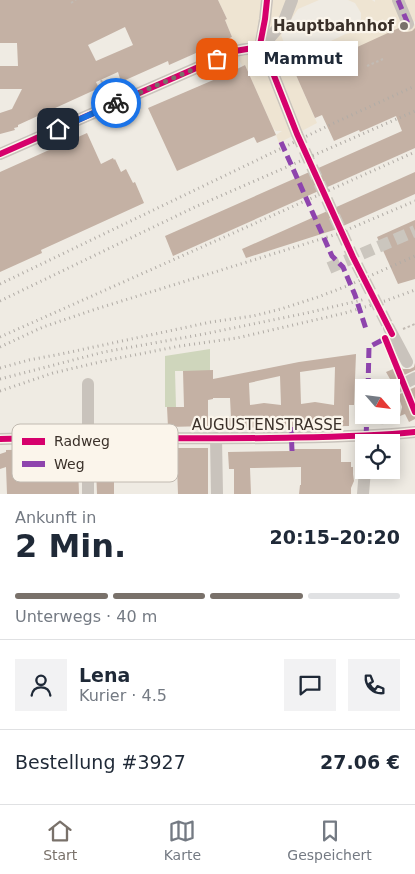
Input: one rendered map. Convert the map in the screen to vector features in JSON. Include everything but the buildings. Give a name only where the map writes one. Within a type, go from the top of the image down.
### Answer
[{"type":"street","points":[[259,50],[265,19],[266,0]]},
{"type":"street","points":[[259,50],[284,21],[292,0]]},
{"type":"street","points":[[398,0],[408,24]]},
{"type":"street","points":[[1,153],[235,51],[253,48],[266,56],[297,134]]},
{"type":"street","points":[[389,328],[407,362]]},
{"type":"street","points":[[400,386],[415,378]]},
{"type":"street","points":[[87,424],[88,384]]},
{"type":"street","name":"AUGUSTENSTRASSE","points":[[400,434],[415,432]]},
{"type":"street","name":"AUGUSTENSTRASSE","points":[[178,438],[355,439]]},
{"type":"street","points":[[216,438],[217,494]]},
{"type":"street","points":[[363,494],[364,479]]},
{"type":"path","points":[[71,3],[76,0]]},
{"type":"path","points":[[367,66],[383,59]]},
{"type":"path","points":[[305,62],[308,69]]},
{"type":"path","points":[[101,80],[112,105]]},
{"type":"green space","points":[[210,349],[210,371],[175,371],[176,407],[165,407],[165,356]]},
{"type":"shaded area","points":[[218,0],[319,0],[298,9],[281,35],[291,60],[356,29],[361,19],[361,13],[355,3],[348,0],[372,0],[375,2],[375,0],[415,0],[415,21],[412,23],[413,25],[415,24],[415,62],[400,30],[406,28],[405,26],[296,75],[317,123],[279,143],[276,135],[282,131],[276,131],[273,128],[245,65],[242,66],[225,20],[227,19]]},
{"type":"tunnel","points":[[297,134],[353,257],[389,328]]},
{"type":"tunnel","points":[[329,268],[415,231]]},
{"type":"railway","points":[[0,284],[415,86]]},
{"type":"railway","points":[[0,301],[195,207],[415,111]]},
{"type":"railway","points":[[0,337],[415,152]]},
{"type":"railway","points":[[0,347],[43,327],[96,309],[337,234],[415,201]]},
{"type":"railway","points":[[0,368],[29,360],[281,309],[347,286],[415,256]]},
{"type":"railway","points":[[0,391],[53,373],[104,361],[180,346],[237,338],[345,313],[415,290]]},
{"type":"railway","points":[[0,379],[104,352],[204,334],[366,299]]},
{"type":"marked path","points":[[398,0],[408,24]]},
{"type":"marked path","points":[[281,142],[332,256],[343,267],[355,295],[366,329]]},
{"type":"marked path","points":[[368,379],[369,347],[388,337]]},
{"type":"marked path","points":[[366,434],[367,424]]},
{"type":"marked path","points":[[291,427],[292,451]]},
{"type":"cycle path","points":[[0,154],[235,51],[253,48],[259,50],[267,0]]},
{"type":"cycle path","points":[[269,63],[297,134],[353,257],[392,334]]},
{"type":"cycle path","points":[[385,338],[415,412]]},
{"type":"cycle path","points":[[178,438],[361,436],[415,432]]},
{"type":"cycle path","points":[[0,439],[12,439]]},
{"type":"way so far","points":[[116,103],[217,59]]},
{"type":"place","name":"Hauptbahnhof","points":[[404,26]]},
{"type":"place","name":"Mammut","points":[[217,59]]},
{"type":"route","points":[[58,129],[116,103]]}]
